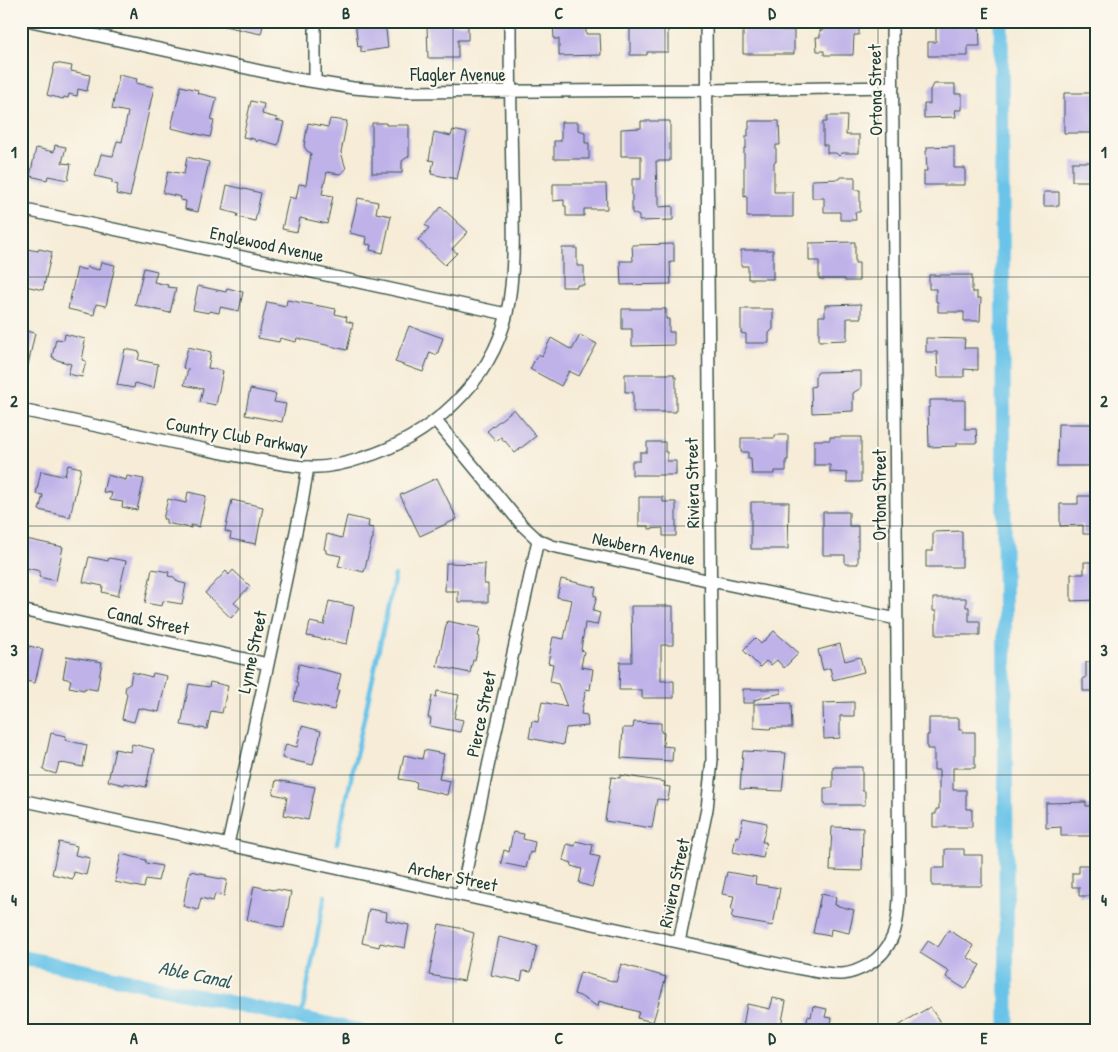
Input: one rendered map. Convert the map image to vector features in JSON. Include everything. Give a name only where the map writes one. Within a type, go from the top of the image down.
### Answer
[{"type":"street","name":"Flagler Avenue","points":[[31,21],[315,82],[353,88],[402,92],[893,87]]},
{"type":"street","points":[[315,21],[315,82]]},
{"type":"street","name":"Country Club Parkway","points":[[21,410],[255,460],[308,467],[349,462],[375,454],[408,439],[436,421],[467,390],[491,354],[500,334],[510,294],[513,259],[513,223],[510,21]]},
{"type":"street","name":"Riviera Street","points":[[679,942],[707,809],[712,760],[706,21]]},
{"type":"street","name":"Ortona Street","points":[[875,961],[887,948],[895,931],[898,916],[899,888],[892,21]]},
{"type":"street","name":"Englewood Avenue","points":[[21,209],[506,314]]},
{"type":"street","name":"Newbern Avenue","points":[[436,421],[522,525],[538,540],[552,546],[711,581],[897,619]]},
{"type":"street","name":"Lynne Street","points":[[228,844],[268,664],[308,467]]},
{"type":"street","name":"Pierce Street","points":[[461,895],[538,540]]},
{"type":"street","name":"Canal Street","points":[[21,610],[268,664]]},
{"type":"street","name":"Archer Street","points":[[21,800],[828,974],[846,974],[860,970],[875,961]]},
{"type":"building","points":[[225,21],[264,21],[261,34],[224,26]]},
{"type":"building","points":[[355,21],[385,21],[388,48],[361,52],[361,46],[358,47]]},
{"type":"building","points":[[553,21],[586,21],[586,34],[600,34],[601,55],[559,56],[559,39],[554,39]]},
{"type":"building","points":[[647,21],[668,21],[668,52],[647,52],[647,55],[630,55],[630,25],[647,25]]},
{"type":"building","points":[[743,21],[781,21],[781,30],[794,30],[794,54],[743,54]]},
{"type":"building","points":[[859,21],[859,35],[854,35],[853,55],[824,55],[824,51],[817,51],[816,37],[820,37],[820,30],[824,30],[824,22]]},
{"type":"building","points":[[939,21],[979,21],[980,46],[968,46],[968,56],[928,56],[928,42],[936,42],[936,24],[939,24]]},
{"type":"building","points":[[427,24],[468,24],[468,40],[458,40],[458,58],[428,58]]},
{"type":"building","points":[[55,63],[72,66],[71,71],[90,75],[87,91],[78,89],[77,96],[69,94],[68,98],[64,97],[63,99],[47,95]]},
{"type":"building","points":[[119,75],[137,79],[136,83],[154,87],[130,197],[116,194],[118,185],[112,183],[112,180],[95,176],[101,154],[113,156],[117,141],[122,142],[128,112],[112,109]]},
{"type":"building","points":[[933,84],[955,84],[955,94],[962,94],[962,110],[955,110],[956,117],[924,118],[924,104],[930,104],[930,90]]},
{"type":"building","points":[[181,86],[198,90],[197,93],[217,98],[211,120],[214,121],[210,137],[171,128]]},
{"type":"building","points":[[1064,93],[1097,93],[1097,133],[1064,133]]},
{"type":"building","points":[[251,101],[264,104],[262,114],[284,122],[278,145],[259,140],[256,142],[254,139],[243,137]]},
{"type":"building","points":[[827,116],[847,116],[846,135],[859,135],[859,153],[842,153],[839,156],[836,153],[827,153],[827,145],[823,145],[823,122],[827,122]]},
{"type":"building","points":[[330,119],[347,121],[341,152],[346,169],[340,174],[327,172],[322,194],[333,196],[327,224],[300,218],[297,232],[282,229],[289,197],[296,199],[299,184],[306,185],[311,153],[304,146],[308,123],[328,127]]},
{"type":"building","points":[[641,121],[670,121],[670,161],[656,161],[657,196],[659,196],[659,207],[673,206],[673,220],[639,221],[639,216],[632,213],[632,179],[641,179],[641,156],[621,156],[621,129],[641,128]]},
{"type":"building","points":[[749,121],[779,121],[780,145],[776,145],[774,192],[793,192],[793,217],[747,217],[747,196],[744,197],[744,148],[746,148]]},
{"type":"building","points":[[561,122],[578,122],[578,130],[585,132],[585,143],[589,143],[589,159],[554,159],[554,141],[561,141]]},
{"type":"building","points":[[372,123],[409,125],[409,156],[402,161],[402,173],[372,173]]},
{"type":"building","points":[[453,130],[467,133],[457,179],[431,174],[434,161],[429,160],[434,132],[451,136]]},
{"type":"building","points":[[55,145],[66,147],[62,163],[71,164],[68,180],[48,176],[47,180],[30,176],[36,148],[54,152]]},
{"type":"building","points":[[954,146],[954,168],[965,168],[965,185],[924,185],[924,171],[927,171],[927,147]]},
{"type":"building","points":[[187,157],[209,162],[198,212],[185,209],[186,201],[180,200],[181,197],[163,193],[168,171],[184,174]]},
{"type":"building","points":[[1072,162],[1097,162],[1097,181],[1072,181]]},
{"type":"building","points":[[840,177],[855,177],[855,190],[860,190],[860,212],[855,212],[856,220],[840,220],[840,212],[824,212],[824,198],[812,198],[812,180],[840,179]]},
{"type":"building","points":[[553,184],[606,184],[607,209],[584,209],[584,216],[566,216],[564,200],[553,201]]},
{"type":"building","points":[[227,185],[261,193],[255,221],[237,217],[238,214],[222,210]]},
{"type":"building","points":[[1044,192],[1059,192],[1059,206],[1044,206]]},
{"type":"building","points":[[358,198],[378,202],[376,213],[391,216],[383,253],[370,250],[371,245],[366,244],[367,237],[350,233]]},
{"type":"building","points":[[441,207],[468,232],[452,249],[457,253],[445,265],[418,240],[429,228],[425,225]]},
{"type":"building","points":[[855,242],[855,263],[859,263],[859,281],[819,279],[819,261],[809,261],[809,243]]},
{"type":"building","points":[[674,244],[674,262],[670,262],[671,284],[621,285],[620,261],[633,261],[632,245]]},
{"type":"building","points":[[21,248],[52,252],[43,290],[21,285]]},
{"type":"building","points":[[562,248],[577,248],[577,266],[584,266],[584,285],[562,287]]},
{"type":"building","points":[[741,250],[773,250],[773,279],[748,279],[748,266],[741,266]]},
{"type":"building","points":[[101,262],[115,265],[106,306],[96,304],[94,315],[68,309],[77,268],[86,270],[87,267],[99,270]]},
{"type":"building","points":[[144,268],[157,271],[154,282],[176,288],[170,313],[135,305]]},
{"type":"building","points":[[929,275],[972,275],[972,292],[977,292],[977,298],[981,298],[980,321],[964,321],[964,312],[938,312],[936,289],[929,289]]},
{"type":"building","points":[[198,286],[226,292],[227,288],[243,292],[239,311],[220,307],[219,313],[193,310]]},
{"type":"building","points":[[287,300],[336,309],[335,314],[347,317],[346,321],[353,323],[347,350],[297,338],[296,342],[280,338],[279,342],[258,338],[267,302],[286,306]]},
{"type":"building","points":[[861,304],[861,318],[847,318],[847,340],[819,341],[819,316],[825,316],[825,305]]},
{"type":"building","points":[[622,309],[666,309],[666,319],[669,319],[669,332],[674,332],[674,345],[632,346],[632,329],[622,329]]},
{"type":"building","points":[[741,309],[773,309],[773,329],[769,333],[769,343],[746,343],[746,334],[741,333]]},
{"type":"building","points":[[409,326],[443,338],[437,355],[430,352],[423,372],[395,362]]},
{"type":"building","points":[[21,330],[35,333],[26,374],[21,374]]},
{"type":"building","points":[[65,334],[85,339],[82,360],[86,361],[82,377],[68,374],[71,364],[52,357],[56,339],[64,340]]},
{"type":"building","points":[[580,335],[597,344],[579,376],[569,371],[561,386],[530,369],[538,354],[542,356],[551,338],[572,350]]},
{"type":"building","points":[[926,338],[965,339],[964,348],[978,348],[978,370],[964,369],[964,377],[938,377],[937,352],[926,352]]},
{"type":"building","points":[[188,347],[211,352],[208,368],[223,371],[216,405],[200,402],[203,389],[184,385],[188,369],[183,368]]},
{"type":"building","points":[[125,349],[140,352],[138,360],[158,364],[154,388],[135,383],[134,388],[117,385]]},
{"type":"building","points":[[861,371],[861,388],[853,393],[853,411],[812,413],[811,387],[815,386],[815,377],[818,372]]},
{"type":"building","points":[[625,374],[674,374],[674,377],[676,377],[676,412],[633,412],[633,392],[625,392]]},
{"type":"building","points":[[250,389],[276,394],[274,402],[286,404],[282,422],[245,415]]},
{"type":"building","points":[[930,400],[965,400],[965,429],[976,429],[977,443],[957,443],[957,446],[929,447],[928,407],[930,407]]},
{"type":"building","points":[[514,409],[536,436],[515,453],[501,437],[496,441],[487,431]]},
{"type":"building","points":[[1058,424],[1097,424],[1097,466],[1057,466]]},
{"type":"building","points":[[775,435],[788,435],[786,471],[775,471],[775,474],[752,474],[751,458],[748,458],[748,452],[741,452],[741,438],[775,438]]},
{"type":"building","points":[[830,437],[861,437],[861,482],[847,482],[847,473],[830,472],[830,465],[814,465],[814,440],[830,440]]},
{"type":"building","points":[[647,442],[665,442],[667,461],[676,461],[676,475],[632,475],[632,461],[640,461],[640,452],[647,452]]},
{"type":"building","points":[[68,465],[81,468],[70,517],[39,510],[43,495],[36,494],[41,471],[62,476],[62,474],[65,475]]},
{"type":"building","points":[[107,475],[126,480],[127,476],[144,479],[137,510],[122,507],[123,502],[110,500],[112,493],[103,492]]},
{"type":"building","points":[[437,478],[457,519],[420,536],[400,495]]},
{"type":"building","points":[[188,492],[206,496],[199,527],[191,525],[191,528],[166,523],[166,519],[163,519],[168,499],[186,503]]},
{"type":"building","points":[[1078,496],[1097,496],[1097,534],[1083,534],[1083,525],[1060,526],[1060,504],[1078,504]]},
{"type":"building","points":[[639,497],[663,497],[663,502],[676,502],[676,536],[663,536],[663,528],[649,529],[649,526],[639,526]]},
{"type":"building","points":[[232,500],[263,507],[256,544],[230,539],[231,533],[225,531]]},
{"type":"building","points":[[751,502],[789,502],[788,549],[751,549]]},
{"type":"building","points":[[823,512],[849,512],[849,526],[858,526],[858,564],[845,564],[845,555],[823,555]]},
{"type":"building","points":[[347,516],[369,521],[368,527],[373,528],[373,539],[364,572],[338,566],[341,556],[326,553],[324,549],[327,534],[342,538]]},
{"type":"building","points":[[962,531],[962,567],[926,567],[926,551],[933,551],[933,532]]},
{"type":"building","points":[[26,539],[63,547],[56,581],[39,577],[40,571],[22,567]]},
{"type":"building","points":[[89,557],[108,561],[109,558],[126,561],[118,596],[102,592],[103,586],[83,582]]},
{"type":"building","points":[[1084,562],[1097,562],[1097,600],[1071,601],[1071,574],[1084,574]]},
{"type":"building","points":[[446,563],[485,564],[484,584],[488,584],[488,602],[458,602],[458,591],[445,591]]},
{"type":"building","points":[[152,569],[169,572],[168,576],[174,577],[178,582],[186,584],[182,604],[163,601],[162,606],[145,603]]},
{"type":"building","points":[[233,570],[250,586],[234,603],[240,608],[231,618],[205,593],[226,571],[229,575]]},
{"type":"building","points":[[561,579],[596,587],[594,596],[597,596],[593,611],[600,613],[597,625],[585,623],[581,650],[584,651],[581,667],[593,669],[590,690],[586,689],[581,714],[587,715],[588,726],[566,728],[563,745],[529,738],[532,721],[538,722],[542,702],[567,707],[558,684],[550,682],[553,664],[548,663],[553,637],[564,639],[572,600],[557,597]]},
{"type":"building","points":[[933,598],[966,598],[966,607],[969,607],[969,621],[980,621],[980,635],[936,635],[936,611],[933,611]]},
{"type":"building","points":[[329,601],[354,606],[347,644],[307,636],[310,622],[324,625]]},
{"type":"building","points":[[631,606],[673,606],[673,645],[661,645],[661,681],[674,681],[674,698],[642,698],[642,690],[619,690],[620,662],[632,662]]},
{"type":"building","points":[[447,621],[480,628],[475,660],[473,660],[470,673],[437,666]]},
{"type":"building","points":[[774,631],[799,653],[784,668],[777,660],[771,665],[766,661],[760,667],[743,650],[755,638],[761,644]]},
{"type":"building","points":[[840,644],[845,661],[860,657],[864,672],[833,680],[830,668],[823,670],[818,650]]},
{"type":"building","points":[[29,646],[43,649],[35,683],[21,680],[21,652],[27,654]]},
{"type":"building","points":[[67,656],[102,662],[97,690],[69,687],[71,680],[63,678]]},
{"type":"building","points":[[1086,662],[1097,662],[1097,691],[1083,691],[1083,678],[1086,678]]},
{"type":"building","points":[[299,664],[341,674],[334,710],[294,701],[298,683],[296,682],[296,677]]},
{"type":"building","points":[[132,672],[152,677],[153,673],[167,676],[159,712],[138,708],[134,722],[122,719],[127,694],[125,691],[126,686],[130,684]]},
{"type":"building","points":[[210,682],[228,686],[222,713],[211,711],[207,729],[181,725],[189,684],[209,687]]},
{"type":"building","points":[[743,689],[781,689],[781,693],[754,700],[754,703],[743,703]]},
{"type":"building","points":[[437,691],[459,695],[454,718],[463,720],[460,732],[430,726],[431,718],[428,718],[432,696],[436,697]]},
{"type":"building","points":[[854,702],[854,716],[840,716],[840,738],[824,739],[823,703]]},
{"type":"building","points":[[791,703],[792,728],[754,728],[754,704]]},
{"type":"building","points":[[929,718],[959,718],[959,730],[975,732],[975,768],[953,768],[953,790],[966,790],[966,809],[972,809],[972,827],[933,827],[933,814],[936,814],[936,809],[939,809],[939,770],[934,770],[934,749],[927,749]]},
{"type":"building","points":[[634,722],[661,723],[661,732],[664,733],[663,746],[673,747],[672,761],[621,758],[623,728],[633,728]]},
{"type":"building","points":[[302,726],[321,731],[313,765],[282,758],[286,744],[297,747]]},
{"type":"building","points":[[51,733],[66,736],[65,740],[87,745],[83,767],[59,763],[56,774],[43,770]]},
{"type":"building","points":[[132,744],[154,749],[146,787],[108,781],[115,749],[130,752]]},
{"type":"building","points":[[424,750],[444,754],[439,779],[450,781],[447,795],[416,788],[417,782],[399,779],[404,755],[422,759]]},
{"type":"building","points":[[743,751],[786,753],[782,791],[740,789]]},
{"type":"building","points":[[833,767],[862,767],[862,791],[865,791],[865,805],[824,805],[824,788],[833,788]]},
{"type":"building","points":[[620,775],[665,782],[664,786],[670,787],[668,800],[657,799],[652,828],[605,821],[611,777],[620,778]]},
{"type":"building","points":[[276,780],[315,787],[308,820],[284,815],[287,797],[273,794]]},
{"type":"building","points":[[1086,802],[1086,806],[1093,806],[1094,821],[1097,821],[1097,836],[1061,836],[1061,827],[1046,828],[1046,803]]},
{"type":"building","points":[[743,818],[767,823],[762,842],[766,842],[763,858],[733,852],[736,836],[739,837]]},
{"type":"building","points":[[832,827],[863,828],[862,871],[830,870]]},
{"type":"building","points":[[513,832],[524,834],[523,839],[535,842],[533,853],[530,852],[526,868],[501,863],[504,850],[509,852]]},
{"type":"building","points":[[576,841],[593,845],[591,855],[600,857],[592,887],[579,883],[582,869],[571,866],[572,863],[563,860],[567,844],[575,846]]},
{"type":"building","points":[[59,842],[77,846],[75,855],[90,858],[86,875],[74,872],[73,879],[52,874]]},
{"type":"building","points":[[945,849],[964,849],[964,855],[982,855],[982,886],[932,886],[932,868],[945,868]]},
{"type":"building","points":[[121,854],[146,860],[146,863],[162,866],[158,881],[146,879],[144,888],[115,882]]},
{"type":"building","points":[[1079,865],[1097,865],[1097,896],[1079,896],[1079,887],[1072,887],[1072,873],[1079,873]]},
{"type":"building","points":[[190,871],[227,880],[224,896],[215,894],[213,901],[201,898],[198,910],[183,906]]},
{"type":"building","points":[[727,872],[756,877],[755,884],[780,888],[773,926],[733,919],[731,917],[734,896],[722,894]]},
{"type":"building","points":[[254,886],[291,892],[284,928],[247,920]]},
{"type":"building","points":[[821,894],[836,897],[835,905],[854,910],[849,933],[831,929],[830,936],[813,933]]},
{"type":"building","points":[[369,909],[387,912],[386,920],[409,925],[405,948],[380,943],[379,947],[362,943]]},
{"type":"building","points":[[439,924],[474,933],[464,981],[429,975]]},
{"type":"building","points":[[949,930],[974,946],[967,957],[980,965],[965,989],[946,977],[949,971],[920,953],[928,941],[938,947]]},
{"type":"building","points":[[499,937],[537,946],[531,972],[523,971],[521,981],[491,975]]},
{"type":"building","points":[[621,964],[666,977],[653,1022],[637,1018],[639,1012],[599,1001],[598,1007],[574,994],[580,972],[616,982]]},
{"type":"building","points":[[773,998],[786,1001],[780,1031],[755,1031],[754,1028],[743,1026],[747,1004],[770,1009]]},
{"type":"building","points":[[813,1006],[827,1009],[825,1017],[832,1018],[830,1031],[805,1031],[808,1016],[811,1017]]},
{"type":"building","points":[[930,1007],[946,1031],[891,1031],[911,1018]]},
{"type":"waterway","points":[[1001,21],[1007,1031]]},
{"type":"waterway","points":[[337,843],[395,575]]},
{"type":"waterway","points":[[301,1018],[325,896]]},
{"type":"waterway","name":"Able Canal","points":[[21,957],[360,1031]]}]
